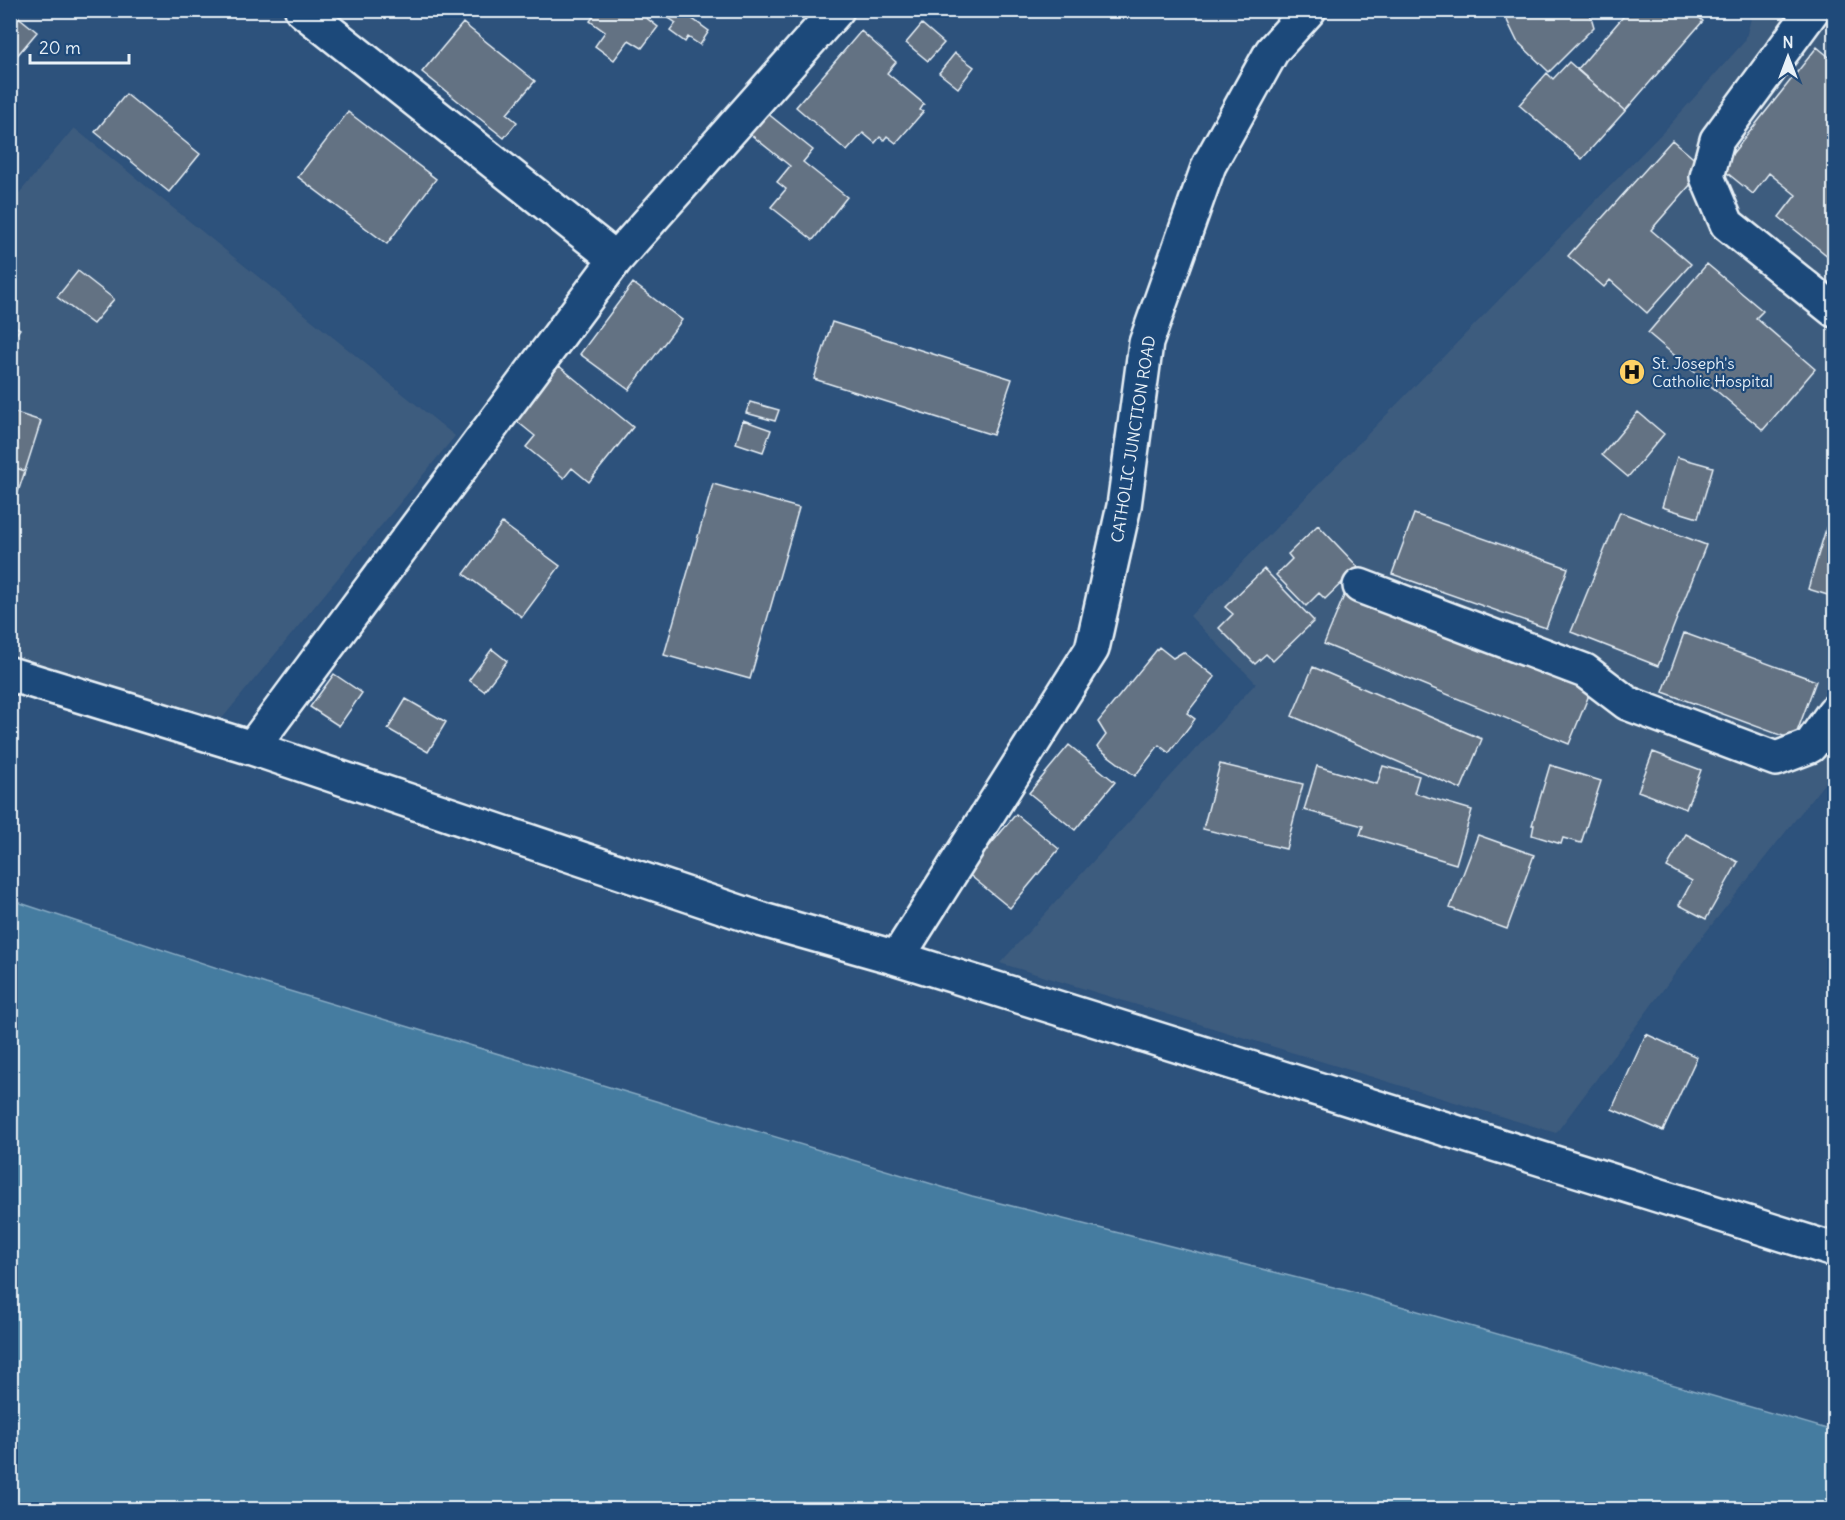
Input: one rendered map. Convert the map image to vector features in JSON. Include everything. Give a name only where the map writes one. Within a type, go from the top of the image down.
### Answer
[{"type":"street","points":[[302,10],[616,259]]},
{"type":"street","points":[[252,748],[616,259],[837,10]]},
{"type":"street","name":"CATHOLIC JUNCTION ROAD","points":[[897,958],[1092,649],[1124,506],[1146,343],[1209,165],[1272,51],[1309,10]]},
{"type":"street","points":[[1834,26],[1815,16],[1811,11],[1717,140],[1707,177],[1727,224],[1834,310]]},
{"type":"street","points":[[1360,586],[1585,671],[1627,703],[1776,759],[1810,746],[1834,712]]},
{"type":"street","points":[[10,674],[252,748],[763,920],[897,958],[1834,1250]]},
{"type":"shaded area","name":"St. Joseph's Catholic Hospital","points":[[1753,11],[1834,11],[1834,771],[1706,932],[1556,1133],[1000,963],[1256,683],[1190,616],[1667,128],[1745,41]]},
{"type":"shaded area","points":[[74,128],[455,436],[215,727],[11,658],[11,203]]},
{"type":"shaded area","points":[[11,900],[266,984],[972,1196],[1345,1290],[1834,1431],[1834,1509],[11,1509]]},
{"type":"building","points":[[10,10],[37,32],[10,64]]},
{"type":"building","points":[[598,10],[636,10],[658,27],[642,48],[629,40],[614,60],[595,46],[605,32],[590,21]]},
{"type":"building","points":[[657,10],[680,10],[709,31],[700,45],[688,37],[685,42],[670,31],[676,23]]},
{"type":"building","points":[[1022,10],[1036,10],[1031,17]]},
{"type":"building","points":[[1502,10],[1589,10],[1594,27],[1549,72],[1517,41]]},
{"type":"building","points":[[1629,10],[1691,10],[1703,21],[1625,111],[1577,70]]},
{"type":"building","points":[[463,23],[535,81],[507,114],[517,122],[504,138],[422,72]]},
{"type":"building","points":[[922,24],[944,43],[928,61],[906,43]]},
{"type":"building","points":[[861,31],[896,62],[887,73],[924,104],[920,110],[923,112],[896,143],[887,136],[884,140],[880,137],[875,143],[863,133],[847,151],[796,107]]},
{"type":"building","points":[[1817,47],[1834,61],[1834,261],[1779,217],[1796,195],[1769,173],[1753,194],[1721,168]]},
{"type":"building","points":[[955,53],[974,67],[958,88],[939,73]]},
{"type":"building","points":[[1569,62],[1625,111],[1582,159],[1519,105],[1547,73],[1553,79]]},
{"type":"building","points":[[126,94],[200,154],[169,192],[95,132]]},
{"type":"building","points":[[348,112],[436,179],[387,244],[298,177]]},
{"type":"building","points":[[767,113],[813,150],[803,162],[847,197],[813,240],[771,207],[786,189],[777,182],[790,166],[750,134]]},
{"type":"building","points":[[1672,140],[1705,168],[1651,230],[1691,264],[1647,313],[1610,280],[1604,287],[1568,256]]},
{"type":"building","points":[[1707,264],[1763,311],[1756,318],[1815,369],[1763,430],[1648,333]]},
{"type":"building","points":[[78,271],[114,299],[93,324],[57,297]]},
{"type":"building","points":[[633,283],[682,320],[629,390],[580,354]]},
{"type":"building","points":[[832,322],[1012,379],[993,435],[814,379]]},
{"type":"building","points":[[10,323],[20,329],[10,343]]},
{"type":"building","points":[[559,366],[633,427],[589,482],[572,468],[564,478],[526,447],[535,436],[514,419]]},
{"type":"building","points":[[750,402],[779,410],[775,421],[746,413]]},
{"type":"building","points":[[10,411],[41,421],[25,471],[10,466]]},
{"type":"building","points":[[1638,412],[1664,434],[1628,477],[1602,455]]},
{"type":"building","points":[[743,420],[771,430],[763,452],[736,443]]},
{"type":"building","points":[[1677,457],[1713,467],[1698,518],[1662,507]]},
{"type":"building","points":[[10,466],[25,471],[10,516]]},
{"type":"building","points":[[713,484],[799,508],[750,679],[664,655]]},
{"type":"building","points":[[1834,502],[1834,597],[1808,589]]},
{"type":"building","points":[[1620,512],[1706,545],[1658,666],[1571,632]]},
{"type":"building","points":[[1414,514],[1568,568],[1546,628],[1392,574]]},
{"type":"building","points":[[502,523],[560,566],[522,617],[464,574]]},
{"type":"building","points":[[1318,525],[1358,567],[1325,599],[1319,593],[1306,606],[1276,575],[1292,559],[1288,554]]},
{"type":"building","points":[[1264,569],[1314,621],[1273,661],[1266,654],[1255,664],[1219,628],[1233,614],[1225,607]]},
{"type":"building","points":[[1346,591],[1591,690],[1569,744],[1324,644]]},
{"type":"building","points":[[1684,633],[1816,681],[1794,740],[1663,692]]},
{"type":"building","points":[[1159,647],[1173,658],[1183,652],[1215,677],[1187,713],[1195,719],[1169,753],[1159,745],[1135,776],[1097,747],[1106,735],[1098,722]]},
{"type":"building","points":[[492,649],[507,661],[484,691],[469,680]]},
{"type":"building","points":[[1313,667],[1482,739],[1461,789],[1292,716]]},
{"type":"building","points":[[334,674],[362,693],[339,726],[310,707]]},
{"type":"building","points":[[406,699],[446,722],[428,752],[388,729]]},
{"type":"building","points":[[1069,745],[1115,782],[1075,830],[1029,793]]},
{"type":"building","points":[[1653,752],[1701,770],[1686,809],[1638,791]]},
{"type":"building","points":[[1220,764],[1303,784],[1286,849],[1203,829]]},
{"type":"building","points":[[1550,765],[1601,781],[1581,843],[1563,838],[1561,844],[1532,835],[1534,825],[1532,825]]},
{"type":"building","points":[[1317,766],[1377,784],[1383,766],[1419,776],[1414,793],[1472,810],[1456,864],[1360,835],[1363,826],[1304,810]]},
{"type":"building","points":[[1016,814],[1059,849],[1010,908],[967,873]]},
{"type":"building","points":[[1686,834],[1738,862],[1706,919],[1679,905],[1692,881],[1667,867]]},
{"type":"building","points":[[1478,835],[1534,855],[1507,929],[1450,908]]},
{"type":"building","points":[[1646,1034],[1697,1057],[1663,1131],[1612,1109]]},
{"type":"place","name":"St. Joseph's Catholic Hospital","points":[[1632,372]]}]
